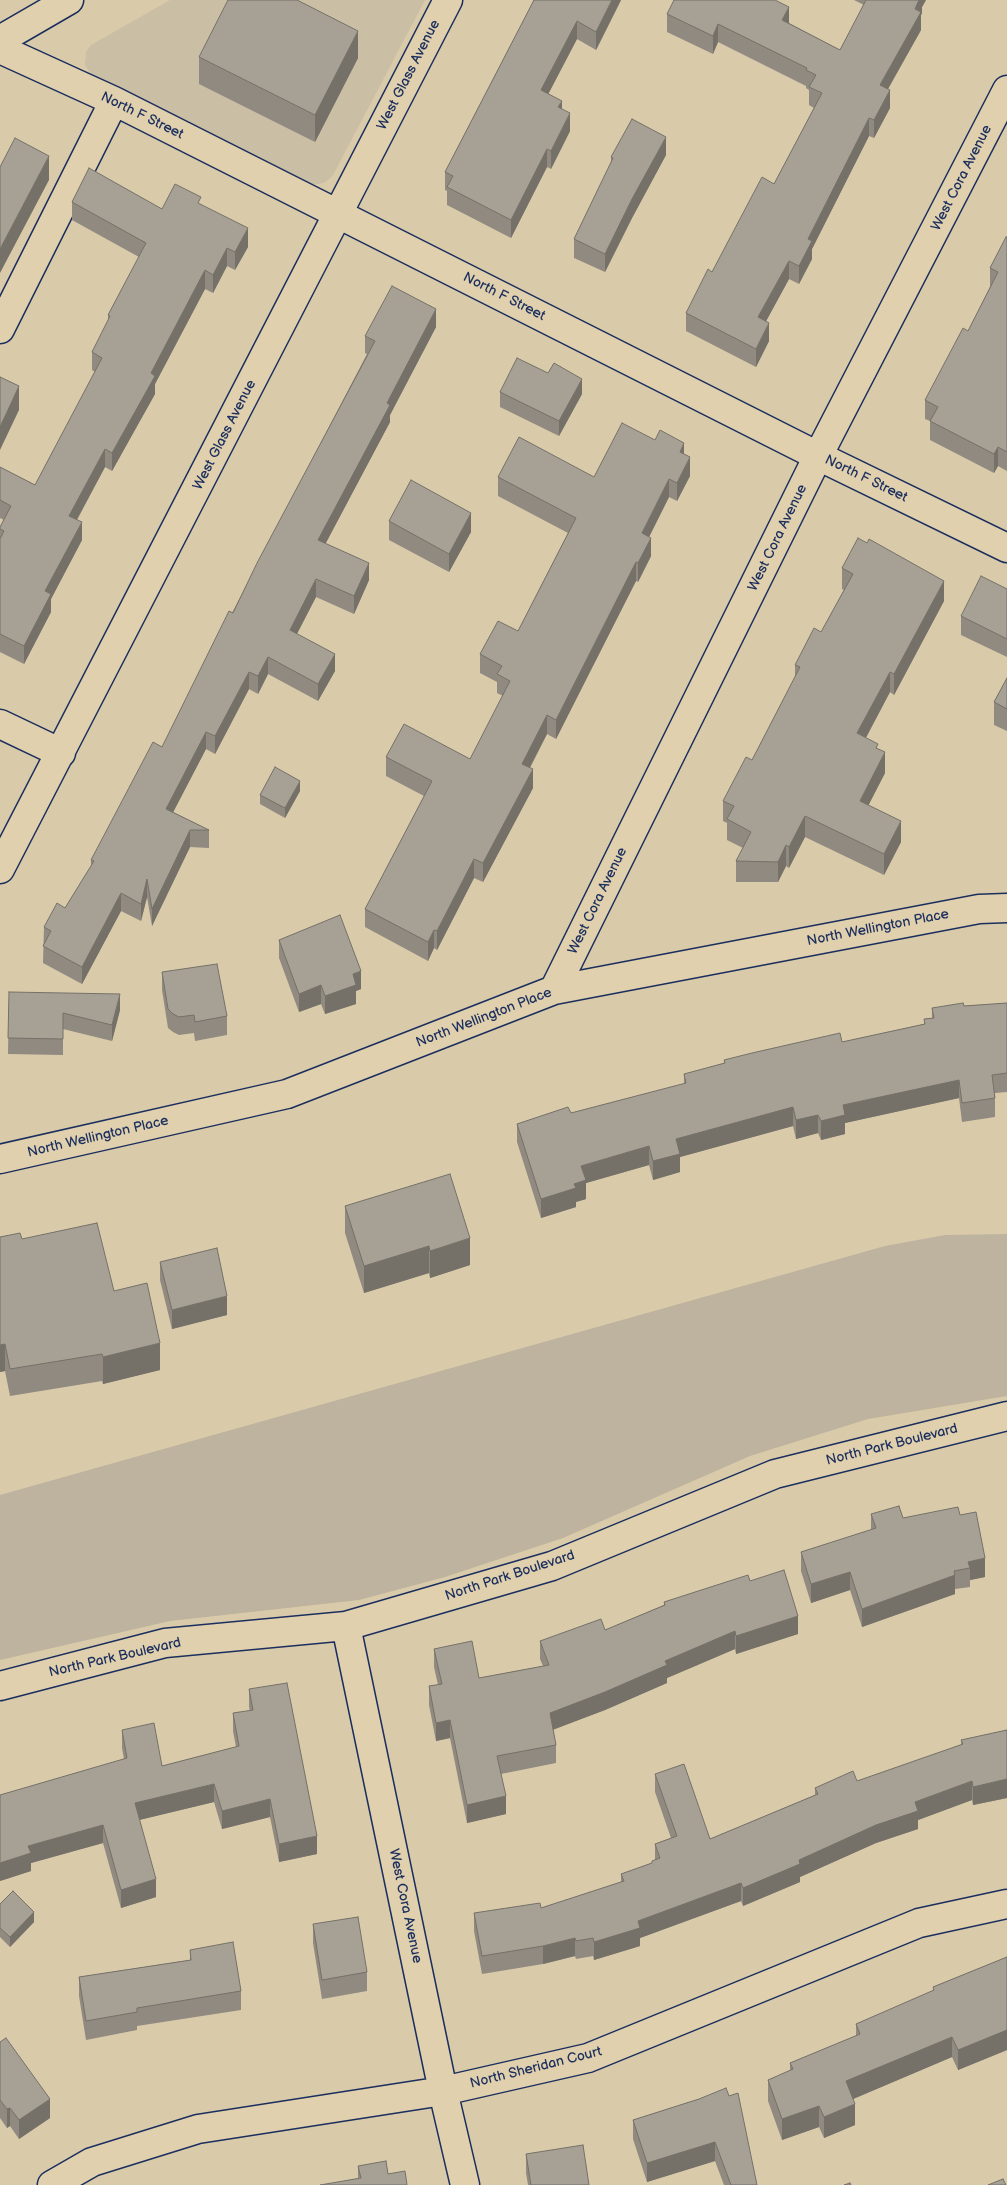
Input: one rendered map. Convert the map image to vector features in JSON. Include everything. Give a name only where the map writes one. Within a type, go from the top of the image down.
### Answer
[{"type":"street","points":[[0,40],[69,0]]},
{"type":"street","name":"West Glass Avenue","points":[[0,869],[448,0]]},
{"type":"street","name":"North F Street","points":[[0,49],[114,101],[818,456],[1007,548]]},
{"type":"street","name":"West Cora Avenue","points":[[554,990],[818,456],[1007,90]]},
{"type":"street","points":[[0,329],[114,101]]},
{"type":"street","points":[[0,724],[61,753]]},
{"type":"street","name":"North Wellington Place","points":[[0,1159],[287,1094],[554,990],[979,909],[1007,908]]},
{"type":"street","name":"North Park Boulevard","points":[[0,1686],[165,1643],[346,1626],[552,1566],[775,1474],[1007,1416]]},
{"type":"street","name":"West Cora Avenue","points":[[346,1626],[465,2185]]},
{"type":"street","name":"North Sheridan Court","points":[[52,2185],[92,2162],[198,2129],[444,2091],[588,2058],[918,1923],[1007,1904]]},
{"type":"shaded area","points":[[170,0],[425,0],[333,175],[326,182],[310,184],[105,86],[92,76],[85,65],[86,52],[91,45]]},
{"type":"shaded area","points":[[1007,1234],[1007,1396],[868,1419],[750,1456],[563,1538],[445,1577],[359,1600],[170,1621],[0,1660],[0,1495],[885,1246],[945,1235]]},
{"type":"building","points":[[228,0],[297,0],[358,31],[315,115],[199,57]]},
{"type":"building","points":[[534,0],[612,0],[596,32],[577,21],[541,90],[562,101],[558,107],[570,113],[551,151],[547,149],[511,220],[447,187],[453,176],[445,172]]},
{"type":"building","points":[[674,0],[775,0],[789,7],[782,20],[840,50],[866,0],[919,0],[915,9],[921,12],[880,85],[890,90],[874,120],[869,118],[808,239],[812,241],[799,266],[789,261],[758,317],[769,323],[756,349],[686,313],[708,269],[712,272],[762,177],[774,184],[822,93],[809,87],[816,75],[806,70],[807,68],[718,24],[713,36],[667,14]]},
{"type":"building","points":[[632,119],[666,137],[605,254],[574,239],[613,158],[611,157]]},
{"type":"building","points":[[15,138],[49,156],[0,249],[0,167]]},
{"type":"building","points":[[89,168],[162,209],[175,184],[201,197],[198,203],[248,228],[235,252],[227,248],[213,275],[205,270],[151,373],[155,376],[112,453],[105,449],[69,516],[82,522],[45,591],[51,594],[24,646],[0,634],[0,539],[4,531],[0,527],[11,506],[0,500],[0,467],[35,485],[102,358],[92,352],[110,316],[108,315],[146,243],[72,202]]},
{"type":"building","points":[[1006,237],[1007,452],[998,447],[994,454],[930,421],[938,407],[925,400],[963,328],[968,331],[998,272],[990,268]]},
{"type":"building","points":[[392,286],[436,309],[387,403],[390,405],[318,540],[369,563],[354,596],[316,579],[290,630],[335,654],[318,684],[268,657],[258,676],[249,672],[215,736],[206,732],[166,809],[209,830],[190,830],[152,909],[147,879],[141,904],[121,893],[82,967],[43,946],[51,931],[44,927],[57,903],[65,908],[94,861],[91,860],[153,742],[162,747],[229,611],[233,613],[257,563],[375,341],[365,336]]},
{"type":"building","points":[[517,358],[548,373],[554,363],[582,379],[559,421],[500,392]]},
{"type":"building","points":[[0,377],[19,386],[0,427]]},
{"type":"building","points":[[622,423],[655,440],[660,430],[684,443],[680,452],[690,457],[677,483],[669,479],[642,533],[651,538],[638,563],[636,562],[556,720],[547,715],[522,764],[533,769],[483,863],[474,859],[437,931],[434,930],[428,942],[365,909],[432,781],[386,757],[404,724],[470,759],[510,681],[497,674],[502,666],[480,654],[498,621],[518,631],[576,518],[498,477],[519,437],[594,477]]},
{"type":"building","points":[[411,480],[471,513],[449,554],[389,521]]},
{"type":"building","points":[[858,538],[867,543],[869,539],[944,581],[894,674],[890,672],[857,733],[878,744],[876,748],[885,752],[860,801],[901,821],[884,854],[805,816],[789,847],[786,845],[778,862],[736,861],[751,832],[727,819],[734,806],[723,801],[746,757],[752,760],[800,667],[795,665],[814,628],[821,632],[853,574],[842,568]]},
{"type":"building","points":[[981,576],[1007,589],[1007,639],[961,616]]},
{"type":"building","points":[[1007,678],[1007,709],[994,702]]},
{"type":"building","points":[[275,767],[300,781],[285,808],[260,795]]},
{"type":"building","points":[[340,915],[361,971],[353,974],[356,985],[325,996],[321,985],[299,994],[279,940]]},
{"type":"building","points":[[217,964],[227,1016],[195,1022],[194,1015],[179,1017],[173,1014],[168,1009],[162,972]]},
{"type":"building","points":[[9,992],[120,994],[112,1025],[63,1013],[63,1039],[8,1038]]},
{"type":"building","points":[[963,1003],[964,1006],[1007,1003],[1007,1073],[992,1075],[995,1098],[962,1103],[959,1080],[843,1105],[845,1115],[821,1121],[818,1115],[796,1120],[793,1107],[676,1139],[680,1154],[653,1161],[649,1146],[581,1166],[586,1180],[574,1184],[576,1188],[541,1199],[517,1124],[568,1107],[571,1113],[686,1083],[684,1074],[725,1063],[724,1060],[752,1053],[840,1033],[842,1042],[925,1024],[924,1019],[934,1018],[932,1008]]},
{"type":"building","points":[[450,1174],[470,1238],[430,1251],[429,1246],[364,1266],[345,1206]]},
{"type":"building","points":[[97,1223],[114,1291],[147,1283],[160,1343],[103,1357],[102,1354],[10,1369],[5,1344],[0,1345],[0,1237],[20,1233],[22,1239]]},
{"type":"building","points":[[217,1248],[227,1296],[172,1310],[160,1262]]},
{"type":"building","points":[[899,1506],[903,1518],[958,1507],[960,1515],[976,1512],[985,1558],[968,1562],[970,1568],[954,1571],[955,1575],[862,1609],[850,1572],[811,1584],[801,1552],[876,1528],[871,1514]]},
{"type":"building","points":[[784,1570],[798,1616],[736,1636],[735,1631],[665,1661],[667,1665],[550,1713],[556,1745],[497,1756],[506,1796],[467,1805],[450,1720],[436,1723],[429,1686],[442,1684],[434,1649],[472,1641],[479,1678],[549,1665],[540,1641],[601,1619],[605,1630],[665,1605],[664,1602],[748,1575],[750,1581]]},
{"type":"building","points":[[287,1683],[317,1836],[279,1844],[270,1799],[222,1811],[214,1784],[135,1803],[156,1879],[121,1890],[103,1825],[28,1846],[31,1853],[0,1863],[0,1795],[127,1758],[122,1730],[154,1723],[162,1766],[239,1746],[233,1713],[253,1710],[249,1689]]},
{"type":"building","points":[[1007,1730],[1007,1779],[973,1787],[972,1781],[915,1802],[918,1811],[876,1825],[799,1860],[800,1864],[743,1888],[741,1883],[638,1921],[640,1928],[594,1942],[593,1938],[576,1941],[575,1938],[543,1946],[482,1956],[474,1913],[540,1903],[541,1908],[624,1881],[621,1874],[652,1863],[652,1861],[660,1858],[655,1844],[677,1836],[655,1774],[684,1764],[710,1839],[818,1794],[815,1788],[853,1771],[857,1781],[963,1744],[961,1740]]},
{"type":"building","points":[[13,1891],[34,1912],[10,1937],[0,1928],[0,1904]]},
{"type":"building","points":[[358,1917],[367,1972],[322,1980],[313,1924]]},
{"type":"building","points":[[233,1942],[241,1991],[137,2008],[137,2012],[86,2021],[79,1977],[191,1960],[190,1950]]},
{"type":"building","points":[[1007,1957],[1007,2030],[958,2050],[952,2037],[846,2081],[855,2104],[824,2117],[819,2106],[782,2119],[768,2080],[793,2069],[790,2063],[860,2034],[856,2024],[934,1990],[933,1987]]},
{"type":"building","points":[[6,2038],[50,2099],[19,2120],[10,2108],[7,2109],[0,2100],[0,2042]]},
{"type":"building","points":[[726,2088],[729,2096],[738,2093],[757,2185],[731,2185],[715,2142],[647,2163],[633,2120],[699,2099]]},
{"type":"building","points":[[583,2145],[589,2185],[531,2185],[526,2154]]},
{"type":"building","points":[[386,2161],[388,2174],[405,2171],[407,2185],[320,2185],[361,2178],[358,2166]]},
{"type":"building","points":[[1003,2179],[1006,2185],[988,2185]]}]
